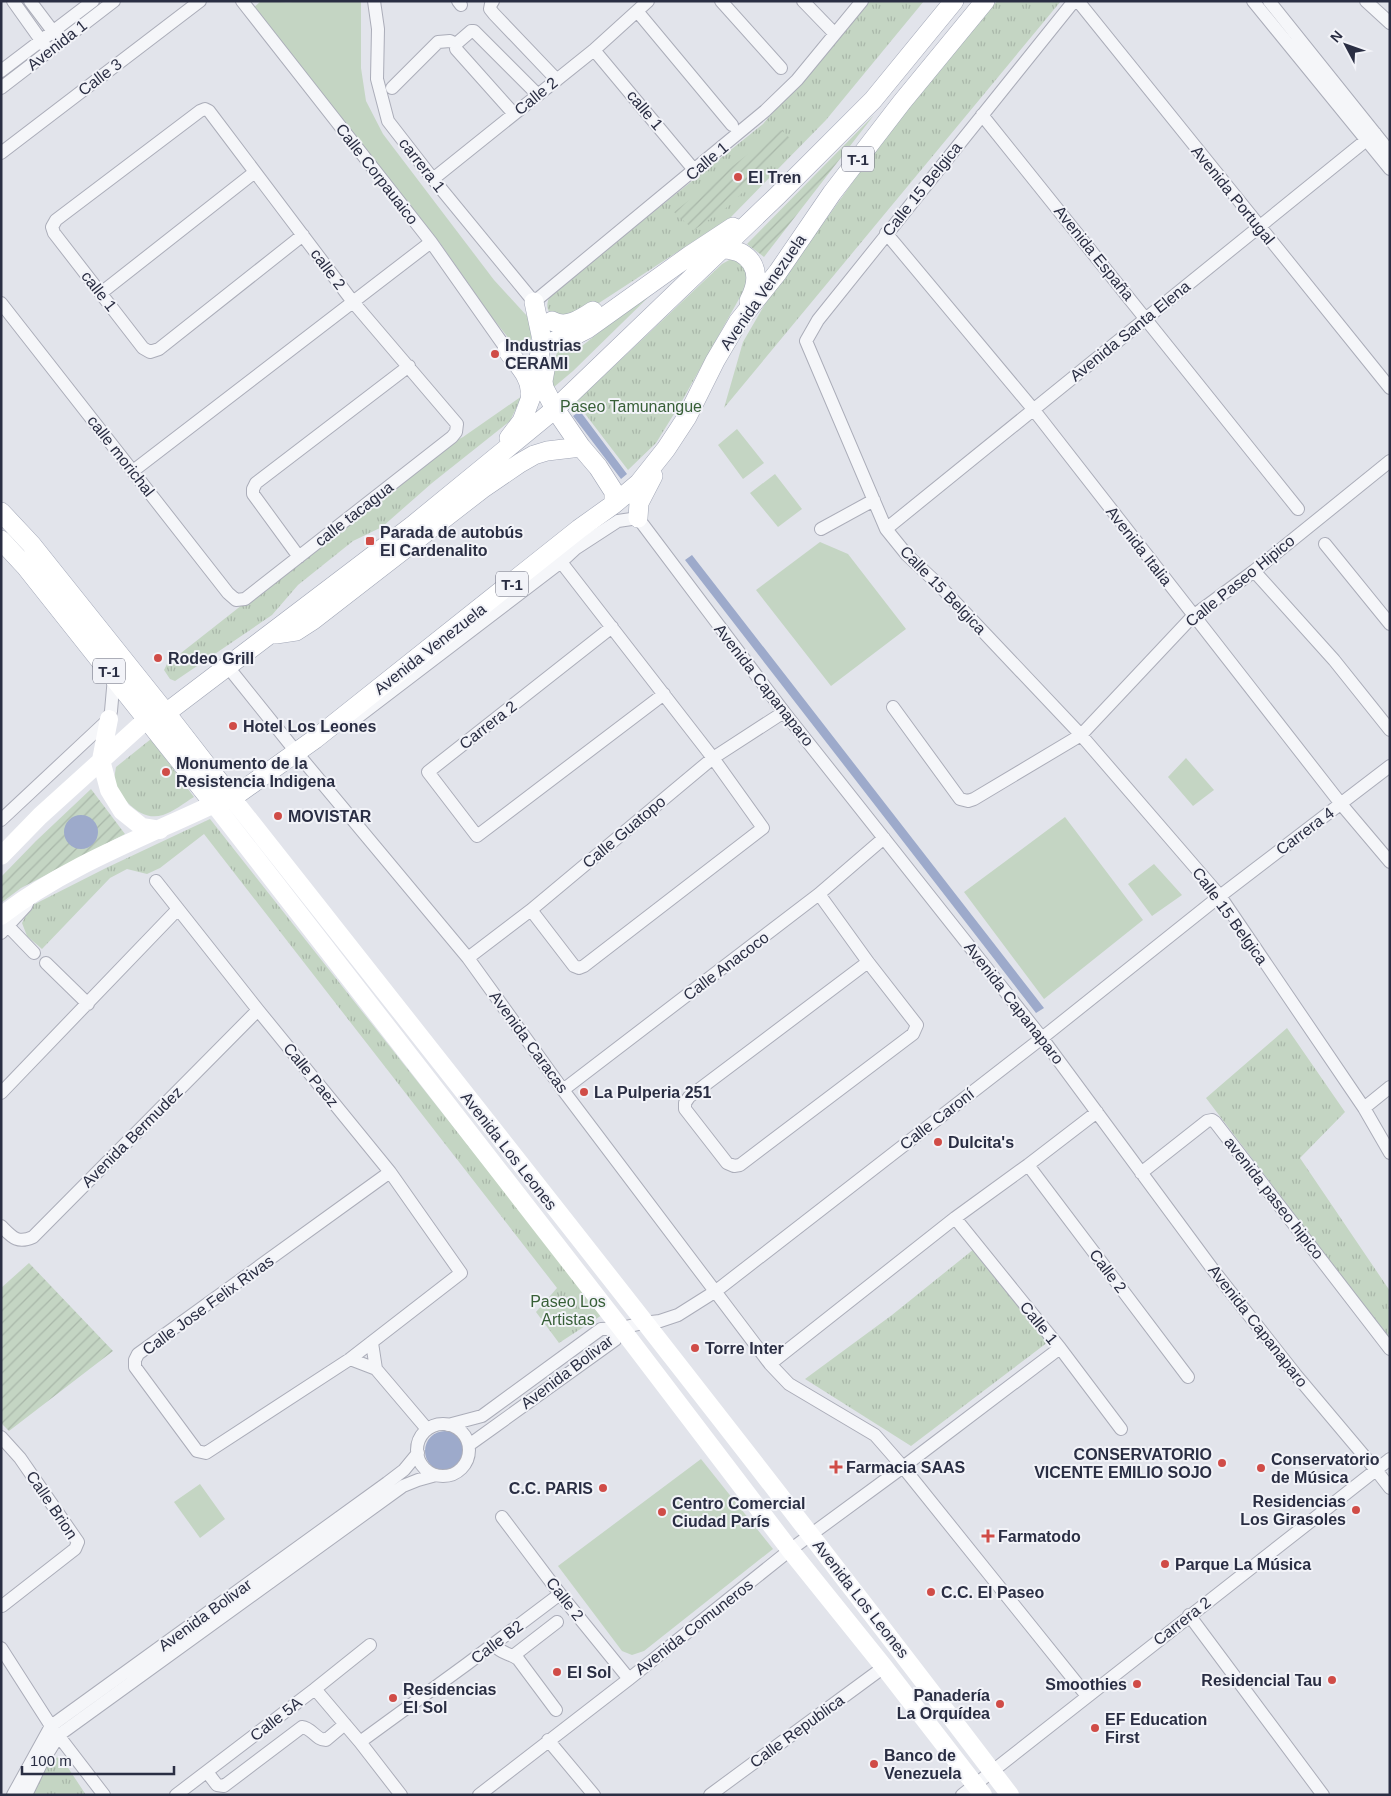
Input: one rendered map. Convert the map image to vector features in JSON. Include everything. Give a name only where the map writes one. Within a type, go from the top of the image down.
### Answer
[{"type":"main road","name":"T-1","points":[[706,250],[777,196],[872,100],[954,1]]},
{"type":"main road","name":"Avenida Venezuela","points":[[214,804],[232,798],[297,753],[639,483],[666,449],[687,417],[715,361],[738,322],[778,272],[832,193],[902,102],[985,1]]},
{"type":"main road","points":[[534,302],[542,308],[552,321],[557,324],[564,324],[582,318],[637,283],[706,250],[740,253],[750,261],[756,270],[755,290],[738,322]]},
{"type":"main road","points":[[554,341],[574,336],[587,329],[706,250]]},
{"type":"main road","points":[[146,720],[166,712],[272,634],[412,526],[555,409],[706,250]]},
{"type":"main road","points":[[412,526],[449,489],[510,436],[522,421],[534,389],[542,340],[534,302]]},
{"type":"main road","points":[[552,321],[554,341],[542,382],[544,388],[555,409],[614,492],[614,504]]},
{"type":"main road","points":[[507,350],[526,376],[530,388],[529,402]]},
{"type":"main road","points":[[272,634],[281,635],[296,631],[313,620],[520,463],[534,455],[548,451],[581,447]]},
{"type":"main road","points":[[638,518],[639,503],[666,449]]},
{"type":"main road","name":"Avenida Los Leones","points":[[1,512],[31,544],[166,712],[232,798]]},
{"type":"main road","name":"Avenida Los Leones","points":[[1,540],[26,567],[214,804]]},
{"type":"street","points":[[13,1],[49,51]]},
{"type":"street","points":[[30,1],[57,36]]},
{"type":"street","name":"Avenida 1","points":[[1,88],[49,51],[57,36],[93,1]]},
{"type":"street","name":"Avenida 1","points":[[1,71],[41,40],[57,36],[114,1]]},
{"type":"street","name":"Calle 3","points":[[1,152],[200,1]]},
{"type":"street","name":"Calle Corpauaico","points":[[243,1],[431,242],[507,350]]},
{"type":"street","name":"carrera 1","points":[[374,1],[378,29],[377,79],[388,121],[433,180],[534,302]]},
{"type":"street","points":[[493,1],[490,9],[556,80]]},
{"type":"street","name":"Calle 2","points":[[433,180],[594,50],[648,1]]},
{"type":"street","points":[[721,1],[781,68]]},
{"type":"street","points":[[803,1],[835,34]]},
{"type":"street","name":"Calle 1","points":[[534,302],[695,171],[772,105],[797,80],[862,1]]},
{"type":"street","name":"Calle 15 Belgica","points":[[1074,1],[886,233],[818,320],[806,341],[886,529],[907,554],[939,584],[1081,735],[1220,896],[1364,1108],[1390,1153]]},
{"type":"street","name":"Avenida Portugal","points":[[1078,1],[1390,388]]},
{"type":"street","points":[[1253,1],[1370,136],[1390,152]]},
{"type":"street","points":[[1269,1],[1370,136],[1390,169]]},
{"type":"street","points":[[1366,1],[1390,23]]},
{"type":"street","points":[[637,11],[732,126]]},
{"type":"street","points":[[514,114],[456,49],[456,44],[467,32],[471,30],[474,32],[538,95]]},
{"type":"street","points":[[392,88],[438,42],[450,41],[456,44]]},
{"type":"street","name":"calle 1","points":[[594,50],[695,171]]},
{"type":"street","name":"calle 1","points":[[205,109],[56,220],[52,227],[54,233],[143,348],[150,352],[159,349],[303,235]]},
{"type":"street","name":"calle 2","points":[[205,109],[209,111],[353,302],[457,424]]},
{"type":"street","name":"Avenida España","points":[[982,115],[1298,509]]},
{"type":"street","name":"Avenida Santa Elena","points":[[886,529],[1370,136]]},
{"type":"street","points":[[101,293],[255,172]]},
{"type":"street","name":"Avenida Italia","points":[[886,233],[1033,409],[1341,804],[1390,862]]},
{"type":"street","points":[[132,471],[431,242]]},
{"type":"street","name":"calle morichal","points":[[1,303],[228,593],[236,600],[245,599]]},
{"type":"street","points":[[299,557],[253,494],[253,489],[256,484],[409,366]]},
{"type":"street","name":"calle tacagua","points":[[245,599],[452,437],[456,432],[457,424]]},
{"type":"street","name":"Calle Paseo Hipico","points":[[893,707],[960,799],[974,800],[1081,735],[1193,616],[1254,572],[1390,461]]},
{"type":"street","points":[[821,529],[874,500]]},
{"type":"street","points":[[315,739],[334,734],[575,549],[618,522],[638,518]]},
{"type":"street","name":"Avenida Capanaparo","points":[[638,518],[784,712],[1042,1038],[1214,1271],[1296,1375],[1390,1488]]},
{"type":"street","points":[[1325,544],[1390,624]]},
{"type":"street","points":[[531,910],[574,966],[579,968],[764,828],[664,694],[560,562]]},
{"type":"street","points":[[1254,572],[1334,660],[1390,730]]},
{"type":"street","name":"Carrera 2","points":[[612,627],[428,772],[477,836],[664,694]]},
{"type":"street","name":"Avenida Caracas","points":[[228,667],[468,958],[563,1090],[770,1364],[789,1384],[875,1436],[903,1467],[1087,1696]]},
{"type":"street","points":[[114,678],[111,712],[101,760],[109,790],[122,811],[142,826],[160,830]]},
{"type":"street","name":"Calle Guatopo","points":[[468,958],[531,910],[713,758],[784,712]]},
{"type":"street","points":[[1,820],[109,719]]},
{"type":"street","points":[[1,856],[40,816],[146,720]]},
{"type":"street","name":"Carrera 4","points":[[1220,896],[1390,766]]},
{"type":"street","name":"Avenida Los Leones","points":[[232,798],[812,1536],[1010,1795]]},
{"type":"street","name":"Avenida Los Leones","points":[[214,804],[621,1328],[790,1550],[884,1666],[973,1791]]},
{"type":"street","name":"Avenida Venezuela","points":[[3,925],[30,894],[90,862],[214,804]]},
{"type":"street","points":[[1,842],[40,816]]},
{"type":"street","name":"Calle Anacoco","points":[[563,1090],[819,894],[884,838]]},
{"type":"street","name":"Calle Paez","points":[[156,881],[390,1172],[462,1273]]},
{"type":"street","points":[[819,894],[917,1025],[913,1034],[740,1165],[734,1166],[727,1163],[685,1109],[685,1103],[689,1097],[868,962]]},
{"type":"street","name":"Calle Caroní","points":[[621,1328],[660,1321],[678,1315],[716,1291],[1042,1038],[1220,896]]},
{"type":"street","points":[[1,1093],[178,908]]},
{"type":"street","points":[[3,925],[34,953]]},
{"type":"street","points":[[46,963],[88,1004]]},
{"type":"street","name":"Avenida Bermudez","points":[[1,1226],[15,1239],[25,1241],[33,1237],[258,1010]]},
{"type":"street","points":[[1364,1108],[1390,1087]]},
{"type":"street","points":[[770,1364],[955,1218],[1097,1112]]},
{"type":"street","name":"avenida paseo hipico","points":[[1141,1173],[1207,1121],[1212,1120],[1215,1122],[1390,1348]]},
{"type":"street","name":"Calle 2","points":[[1028,1165],[1188,1377]]},
{"type":"street","name":"Calle Jose Felix Rivas","points":[[390,1172],[138,1354],[135,1360],[135,1367],[197,1451],[201,1454],[206,1453],[350,1359],[462,1273]]},
{"type":"street","name":"Calle 1","points":[[955,1218],[1060,1348],[1121,1429]]},
{"type":"street","name":"Avenida Bolivar","points":[[13,1795],[55,1730],[388,1483],[404,1470],[418,1453],[418,1443],[427,1429],[482,1416],[601,1329],[621,1328],[615,1340],[469,1446],[468,1460],[458,1472],[451,1475],[436,1475],[403,1486],[55,1730],[42,1764],[26,1795]]},
{"type":"street","points":[[372,1343],[376,1369]]},
{"type":"street","name":"Avenida Comuneros","points":[[478,1795],[790,1550],[812,1536],[1060,1348]]},
{"type":"street","points":[[350,1359],[376,1369],[427,1429]]},
{"type":"street","points":[[448,1425],[462,1432],[469,1446]]},
{"type":"street","name":"Calle Brion","points":[[1,1437],[20,1458],[78,1542],[75,1549],[2,1606]]},
{"type":"street","points":[[418,1453],[425,1469],[436,1475]]},
{"type":"street","name":"Carrera 2","points":[[973,1791],[993,1772],[1087,1696],[1390,1459]]},
{"type":"street","name":"Calle 2","points":[[502,1518],[628,1679]]},
{"type":"street","name":"Calle B2","points":[[360,1742],[560,1594]]},
{"type":"street","points":[[1189,1615],[1323,1795]]},
{"type":"street","points":[[513,1656],[557,1622]]},
{"type":"street","points":[[494,1644],[504,1654],[518,1659],[556,1710]]},
{"type":"street","points":[[315,1689],[370,1645]]},
{"type":"street","points":[[1,1648],[55,1730],[104,1795]]},
{"type":"street","name":"Calle Republica","points":[[712,1794],[884,1666]]},
{"type":"street","name":"Calle 5A","points":[[176,1795],[315,1689],[360,1742],[400,1795]]},
{"type":"street","points":[[207,1772],[217,1785],[224,1786],[302,1727],[306,1727],[322,1740],[326,1740],[345,1724]]},
{"type":"street","points":[[548,1740],[594,1795]]},
{"type":"green space","points":[[261,1],[361,1],[361,68],[366,101],[383,134],[494,280],[527,316],[533,329],[530,342],[524,348],[518,350],[491,316],[440,243],[252,9]]},
{"type":"green space","points":[[866,1],[924,1],[826,120],[731,217],[579,316],[553,317],[547,307],[550,295],[763,124]]},
{"type":"green space","points":[[997,1],[1061,1],[724,408],[743,342],[765,304],[904,111]]},
{"type":"green space","points":[[874,115],[764,257],[747,244]]},
{"type":"green space","points":[[780,129],[793,141],[730,205],[694,230],[674,212]]},
{"type":"green space","name":"Paseo Tamunangue","points":[[731,259],[743,260],[749,281],[682,401],[656,443],[628,470],[576,402],[722,264]]},
{"type":"green space","points":[[670,276],[573,371],[554,387],[547,377],[560,346],[572,343],[575,349],[582,346]]},
{"type":"green space","points":[[522,396],[510,421],[432,483],[382,527],[353,541],[298,585],[272,615],[175,681],[170,679],[164,670],[167,664],[443,447],[463,437]]},
{"type":"green space","points":[[737,429],[764,463],[743,479],[718,445]]},
{"type":"green space","points":[[775,474],[802,509],[778,527],[750,493]]},
{"type":"green space","points":[[820,542],[848,554],[906,629],[831,686],[756,590]]},
{"type":"green space","points":[[151,739],[194,797],[171,812],[155,816],[140,813],[128,803],[113,785],[116,767]]},
{"type":"green space","points":[[1186,758],[1214,790],[1193,806],[1168,777]]},
{"type":"green space","points":[[91,789],[125,834],[21,888],[1,903],[1,877]]},
{"type":"green space","points":[[1065,817],[1143,920],[1044,999],[964,892]]},
{"type":"green space","name":"Paseo Los Artistas","points":[[210,819],[602,1315],[559,1343],[536,1312],[557,1288],[204,834],[160,868],[147,874],[127,869],[110,878],[42,949],[27,936],[22,923],[31,906]]},
{"type":"green space","points":[[1154,864],[1182,895],[1152,916],[1128,884]]},
{"type":"green space","points":[[1287,1028],[1345,1112],[1300,1158],[1390,1291],[1390,1340],[1206,1098]]},
{"type":"green space","points":[[974,1249],[1048,1342],[911,1446],[805,1379],[892,1315]]},
{"type":"green space","points":[[29,1263],[113,1351],[9,1431],[1,1423],[1,1288]]},
{"type":"green space","points":[[701,1459],[773,1549],[644,1651],[632,1655],[622,1651],[558,1566]]},
{"type":"green space","points":[[200,1484],[225,1519],[200,1538],[174,1502]]},
{"type":"green space","points":[[61,1757],[86,1795],[31,1795],[50,1759]]},
{"type":"water","points":[[580,411],[627,474],[621,479],[573,416]]},
{"type":"water","points":[[692,555],[1044,1008],[1036,1013],[685,560]]},
{"type":"water","points":[[81,815],[88,816],[93,820],[97,825],[97,839],[93,844],[88,848],[81,849],[74,848],[69,844],[65,839],[64,832],[65,825],[69,820],[74,816]]},
{"type":"water","points":[[445,1431],[459,1437],[465,1451],[459,1465],[445,1471],[431,1465],[425,1451],[431,1437]]},
{"type":"place","name":"El Tren","points":[[738,177]]},
{"type":"place","name":"Industrias CERAMI","points":[[495,354]]},
{"type":"place","name":"Parada de autobús El Cardenalito","points":[[370,541]]},
{"type":"place","name":"Rodeo Grill","points":[[158,658]]},
{"type":"place","name":"Hotel Los Leones","points":[[233,726]]},
{"type":"place","name":"Monumento de la Resistencia Indigena","points":[[166,772]]},
{"type":"place","name":"MOVISTAR","points":[[278,816]]},
{"type":"place","name":"La Pulperia 251","points":[[584,1092]]},
{"type":"place","name":"Dulcita's","points":[[938,1142]]},
{"type":"place","name":"Torre Inter","points":[[695,1348]]},
{"type":"place","name":"CONSERVATORIO VICENTE EMILIO SOJO","points":[[1222,1463]]},
{"type":"place","name":"Farmacia SAAS","points":[[836,1467]]},
{"type":"place","name":"Conservatorio de Música","points":[[1261,1468]]},
{"type":"place","name":"C.C. PARIS","points":[[603,1488]]},
{"type":"place","name":"Residencias Los Girasoles","points":[[1356,1510]]},
{"type":"place","name":"Centro Comercial Ciudad París","points":[[662,1512]]},
{"type":"place","name":"Farmatodo","points":[[988,1536]]},
{"type":"place","name":"Parque La Música","points":[[1165,1564]]},
{"type":"place","name":"C.C. El Paseo","points":[[931,1592]]},
{"type":"place","name":"El Sol","points":[[557,1672]]},
{"type":"place","name":"Residencial Tau","points":[[1332,1680]]},
{"type":"place","name":"Smoothies","points":[[1137,1684]]},
{"type":"place","name":"Residencias El Sol","points":[[393,1698]]},
{"type":"place","name":"Panadería La Orquídea","points":[[1000,1704]]},
{"type":"place","name":"EF Education First","points":[[1095,1728]]},
{"type":"place","name":"Banco de Venezuela","points":[[874,1764]]}]
